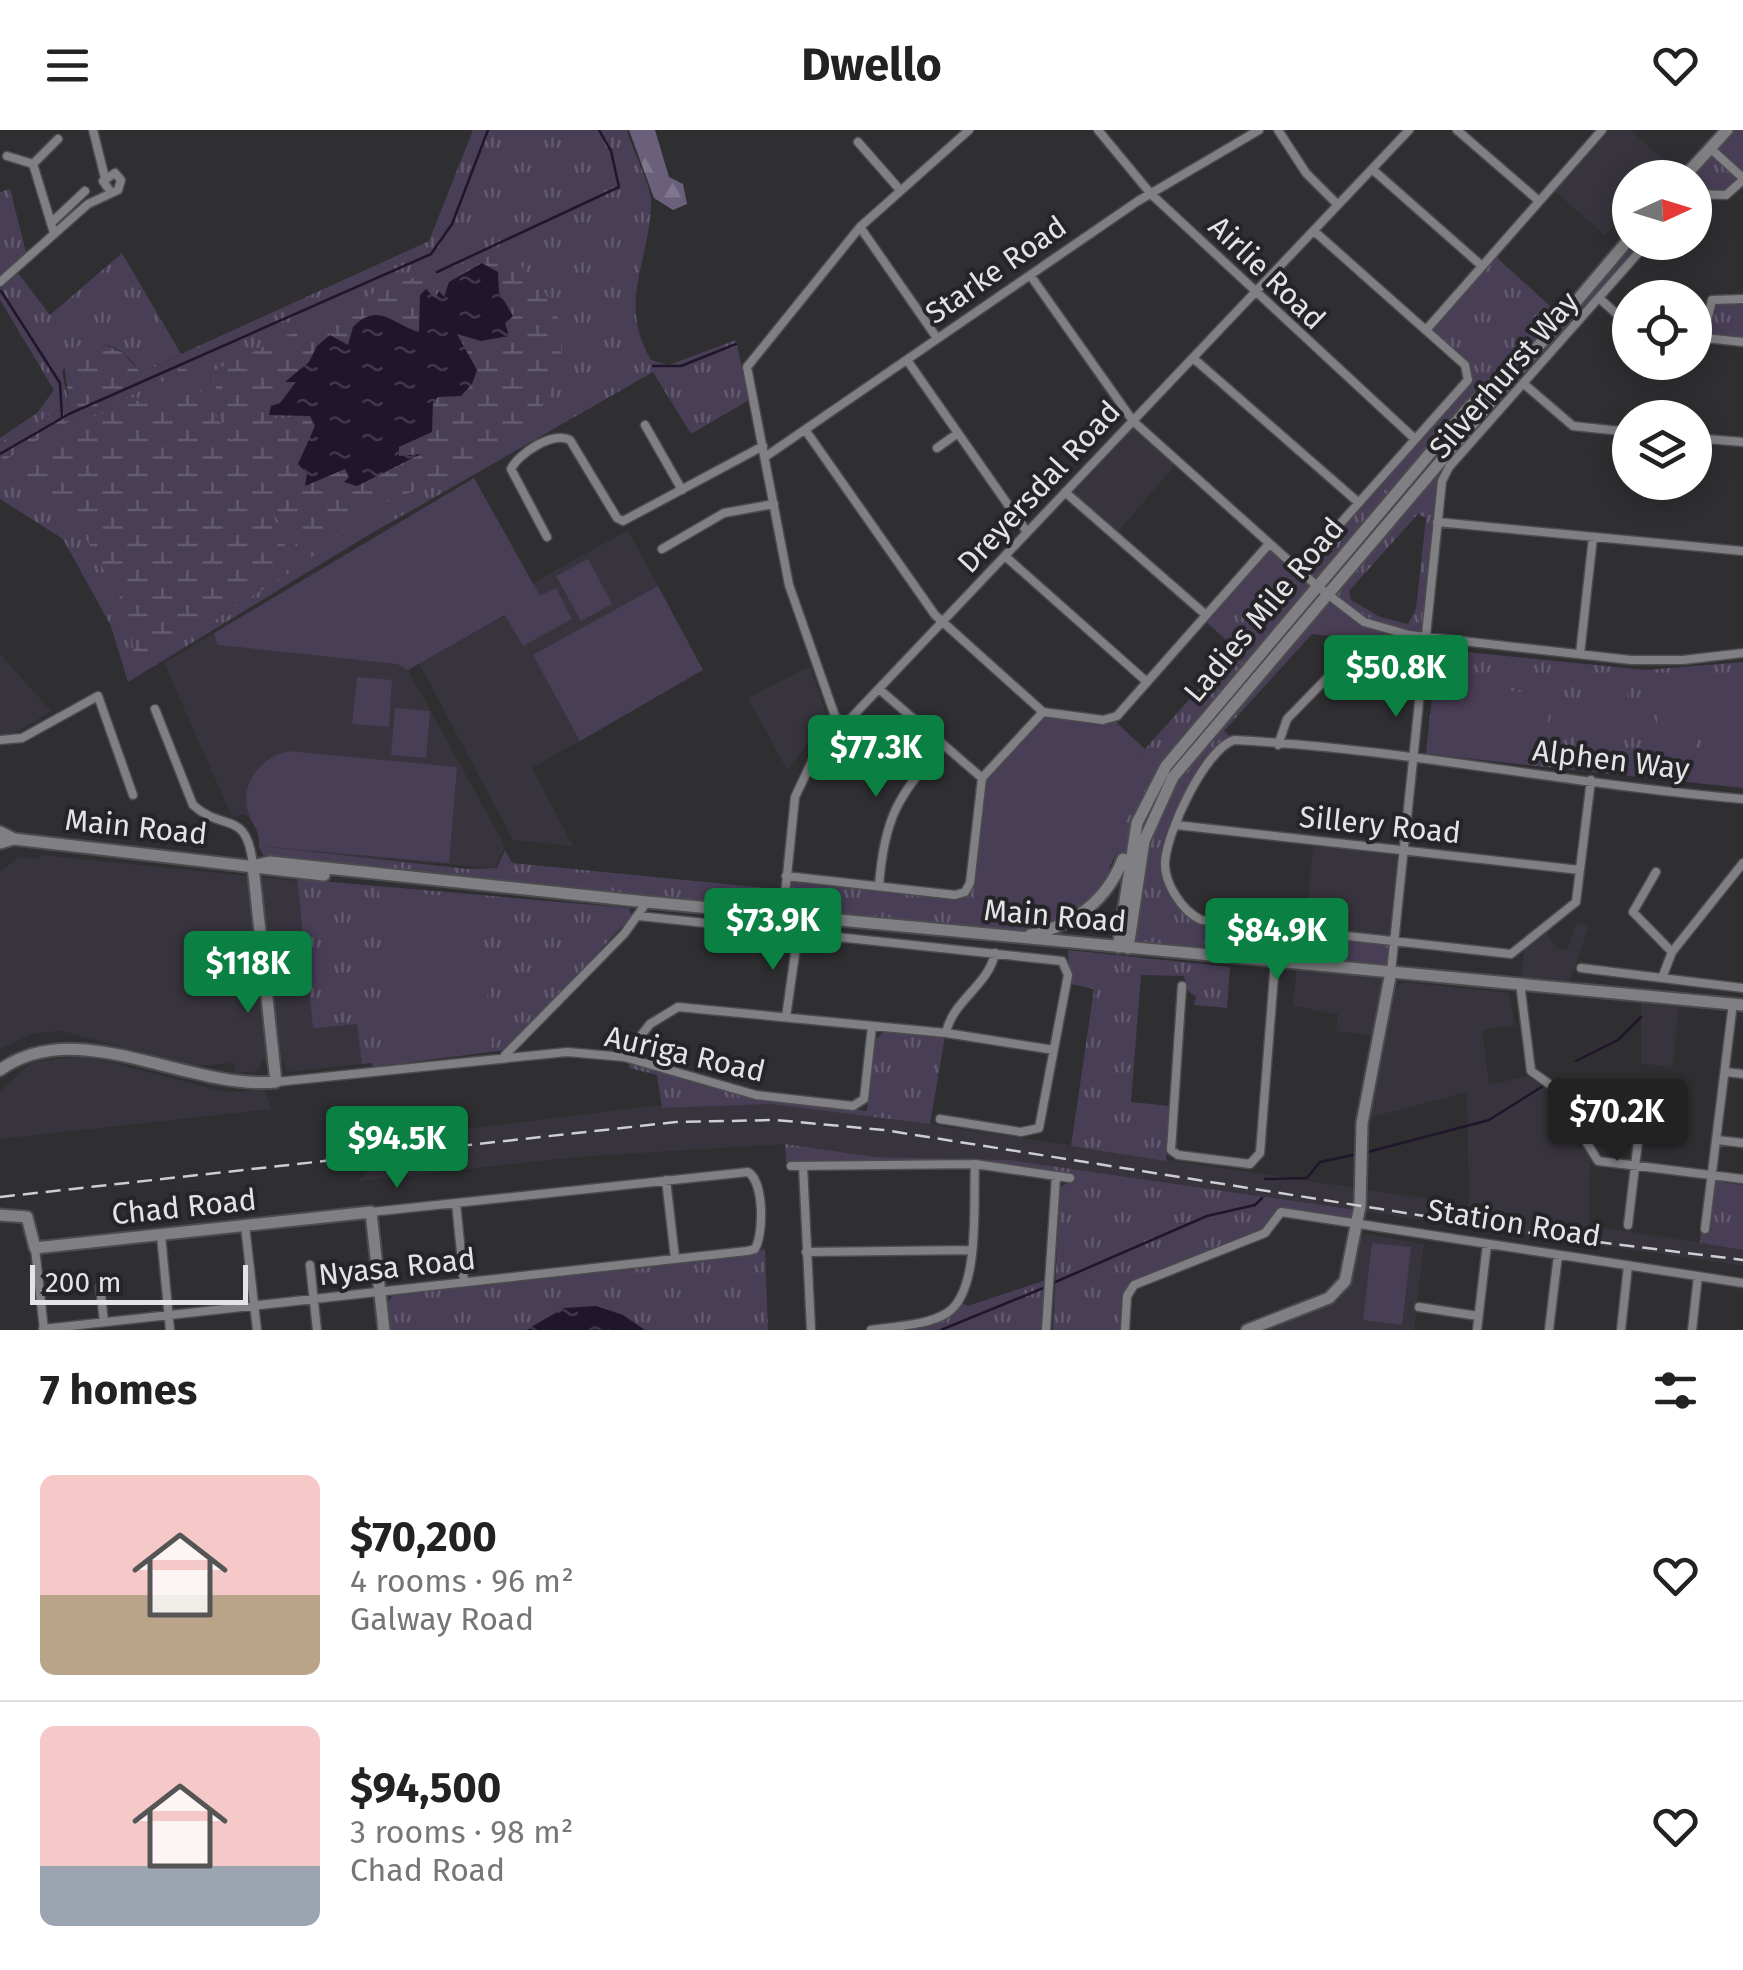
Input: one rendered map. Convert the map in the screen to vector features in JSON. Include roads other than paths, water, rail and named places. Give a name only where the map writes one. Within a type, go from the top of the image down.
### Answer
[{"type":"main road","points":[[1699,160],[1727,130]]},
{"type":"main road","name":"Ladies Mile Road","points":[[1123,947],[1137,823],[1166,766],[1612,259]]},
{"type":"main road","name":"Ladies Mile Road","points":[[1123,947],[1141,852],[1166,789],[1322,590]]},
{"type":"main road","points":[[1000,936],[1049,930],[1096,904],[1112,884],[1137,823]]},
{"type":"main road","name":"Main Road","points":[[0,832],[14,839],[311,875],[364,875],[1738,1004]]},
{"type":"main road","name":"Main Road","points":[[0,843],[14,839]]},
{"type":"main road","points":[[0,1070],[30,1052],[63,1047],[219,1082],[276,1082],[253,866]]},
{"type":"main road","points":[[1247,1330],[1336,1292],[1348,1274],[1358,1223],[1358,1155],[1391,972]]},
{"type":"main road","points":[[371,1212],[384,1330]]},
{"type":"main road","name":"Chad Road","points":[[35,1248],[371,1212]]},
{"type":"main road","points":[[0,1215],[27,1217],[35,1248]]},
{"type":"street","points":[[94,130],[106,184]]},
{"type":"street","points":[[842,726],[835,716],[790,585],[747,367],[860,227],[969,130]]},
{"type":"street","name":"Airlie Road","points":[[1098,130],[1151,194],[1415,439]]},
{"type":"street","name":"Starke Road","points":[[765,457],[1030,274],[1151,194],[1258,130]]},
{"type":"street","points":[[1278,130],[1306,173],[1338,205]]},
{"type":"street","name":"Dreyersdal Road","points":[[783,915],[798,786],[807,766],[1409,130]]},
{"type":"street","points":[[1457,130],[1539,201]]},
{"type":"street","points":[[1426,330],[1599,134],[1587,130]]},
{"type":"street","points":[[33,164],[58,138]]},
{"type":"street","points":[[858,142],[900,190]]},
{"type":"street","points":[[1710,148],[1743,179],[1726,196],[1712,195]]},
{"type":"street","points":[[101,154],[122,184],[106,184]]},
{"type":"street","points":[[7,156],[33,164]]},
{"type":"street","points":[[33,164],[54,233]]},
{"type":"street","points":[[1372,169],[1482,266]]},
{"type":"street","points":[[0,282],[88,204],[115,174]]},
{"type":"street","points":[[51,223],[85,190]]},
{"type":"street","points":[[860,227],[938,338]]},
{"type":"street","points":[[1300,570],[1465,385],[1468,375],[1465,365],[1314,231]]},
{"type":"street","name":"Silverhurst Way","points":[[1391,972],[1391,942],[1437,522],[1449,467],[1632,260]]},
{"type":"street","points":[[1030,274],[1133,421],[1269,544],[1364,622],[1424,637],[1645,661],[1743,653]]},
{"type":"street","points":[[1599,298],[1612,310]]},
{"type":"street","points":[[1712,300],[1743,299]]},
{"type":"street","points":[[1712,339],[1743,342]]},
{"type":"street","points":[[1193,358],[1360,503]]},
{"type":"street","points":[[907,360],[1027,532]]},
{"type":"street","points":[[1524,384],[1573,426],[1612,430]]},
{"type":"street","points":[[645,426],[682,490]]},
{"type":"street","points":[[806,430],[942,622],[1043,712],[1114,718],[1269,544]]},
{"type":"street","points":[[937,448],[958,433]]},
{"type":"street","points":[[547,537],[511,469],[516,460],[558,436],[573,443],[620,520],[629,520],[763,446]]},
{"type":"street","points":[[1712,439],[1743,442]]},
{"type":"street","points":[[1065,492],[1206,615]]},
{"type":"street","points":[[662,549],[724,513],[774,504]]},
{"type":"street","points":[[1437,522],[1743,551]]},
{"type":"street","points":[[1580,654],[1593,537]]},
{"type":"street","points":[[1005,556],[1146,682]]},
{"type":"street","points":[[1278,745],[1287,719],[1328,676],[1419,684]]},
{"type":"street","points":[[879,689],[982,778]]},
{"type":"street","points":[[0,740],[22,738],[99,696],[133,795]]},
{"type":"street","points":[[155,709],[193,805],[243,829],[250,839],[253,866]]},
{"type":"street","points":[[786,876],[965,892],[970,883],[982,778],[1043,712]]},
{"type":"street","name":"Alphen Way","points":[[1176,825],[1210,761],[1220,748],[1234,740],[1743,798]]},
{"type":"street","points":[[879,886],[890,814],[908,784],[943,746]]},
{"type":"street","points":[[1176,825],[1167,853],[1166,875],[1194,918],[1516,953],[1573,906],[1591,780]]},
{"type":"street","name":"Sillery Road","points":[[1176,825],[1580,870]]},
{"type":"street","points":[[1662,978],[1672,952],[1743,863]]},
{"type":"street","points":[[1656,872],[1633,912],[1672,952]]},
{"type":"street","points":[[501,1057],[516,1046],[639,916],[647,902]]},
{"type":"street","points":[[639,916],[1058,959],[1066,964],[1068,975],[1041,1121],[1035,1132],[940,1119]]},
{"type":"street","points":[[907,944],[909,928]]},
{"type":"street","points":[[786,1017],[798,933]]},
{"type":"street","points":[[946,1033],[952,1016],[986,974],[995,953]]},
{"type":"street","points":[[1182,986],[1170,1138],[1174,1154],[1255,1162],[1260,1154],[1275,962]]},
{"type":"street","points":[[1581,968],[1743,988]]},
{"type":"street","points":[[1520,984],[1532,1072],[1557,1092],[1598,1161],[1743,1179]]},
{"type":"street","points":[[1705,1228],[1738,1004]]},
{"type":"street","points":[[624,1056],[650,1024],[672,1008],[946,1033],[1054,1050]]},
{"type":"street","name":"Auriga Road","points":[[276,1082],[556,1052],[624,1056],[741,1092],[859,1105],[864,1099],[872,1026]]},
{"type":"street","points":[[1726,1072],[1743,1074]]},
{"type":"street","points":[[1628,1225],[1642,1108]]},
{"type":"street","points":[[1717,1140],[1743,1143]]},
{"type":"street","points":[[871,1330],[949,1311],[965,1290],[975,1164]]},
{"type":"street","points":[[791,1166],[975,1164],[1070,1178]]},
{"type":"street","points":[[803,1166],[811,1330]]},
{"type":"street","name":"Chad Road","points":[[371,1212],[740,1171],[754,1175],[760,1236],[755,1248]]},
{"type":"street","points":[[1046,1330],[1056,1176]]},
{"type":"street","points":[[666,1180],[675,1258]]},
{"type":"street","points":[[456,1203],[464,1282]]},
{"type":"street","name":"Station Road","points":[[1126,1330],[1130,1289],[1265,1233],[1277,1214],[1743,1283]]},
{"type":"street","points":[[245,1226],[257,1330]]},
{"type":"street","points":[[161,1234],[170,1330]]},
{"type":"street","points":[[1477,1330],[1487,1244]]},
{"type":"street","points":[[35,1248],[44,1330]]},
{"type":"street","name":"Nyasa Road","points":[[44,1330],[755,1248]]},
{"type":"street","points":[[806,1252],[971,1250]]},
{"type":"street","points":[[1549,1330],[1558,1255]]},
{"type":"street","points":[[310,1265],[317,1330]]},
{"type":"street","points":[[1620,1330],[1628,1266]]},
{"type":"street","points":[[1692,1330],[1698,1276]]},
{"type":"street","points":[[100,1287],[104,1322]]},
{"type":"street","points":[[1418,1307],[1478,1316]]},
{"type":"water","points":[[482,263],[498,272],[499,292],[513,316],[505,323],[509,336],[481,341],[457,334],[477,370],[472,384],[461,396],[438,397],[433,403],[432,432],[399,447],[399,456],[421,454],[357,486],[344,482],[349,477],[345,469],[305,486],[307,474],[298,464],[315,426],[310,416],[269,415],[271,406],[280,403],[296,382],[285,382],[309,362],[317,346],[330,335],[348,345],[353,327],[370,316],[385,317],[419,332],[420,295],[426,289],[435,298],[439,291],[444,297],[449,282]]},
{"type":"water","points":[[596,1306],[623,1315],[645,1330],[526,1330],[564,1308]]},
{"type":"waterway","points":[[0,454],[69,414],[431,254],[452,224],[488,130]]},
{"type":"waterway","points":[[437,272],[619,187],[611,151],[599,130]]},
{"type":"waterway","points":[[1,291],[60,383],[62,417]]},
{"type":"waterway","points":[[653,366],[681,366],[736,344]]},
{"type":"waterway","points":[[1576,1061],[1618,1040],[1641,1017]]},
{"type":"waterway","points":[[1364,1153],[1489,1120],[1543,1086]]},
{"type":"waterway","points":[[1265,1179],[1307,1178],[1320,1162],[1353,1155]]},
{"type":"waterway","points":[[1053,1283],[1207,1216],[1255,1205],[1262,1198]]},
{"type":"waterway","points":[[941,1330],[1046,1287]]},
{"type":"railway","points":[[0,1197],[676,1122],[776,1120],[884,1130],[1550,1236],[1743,1260]]}]
